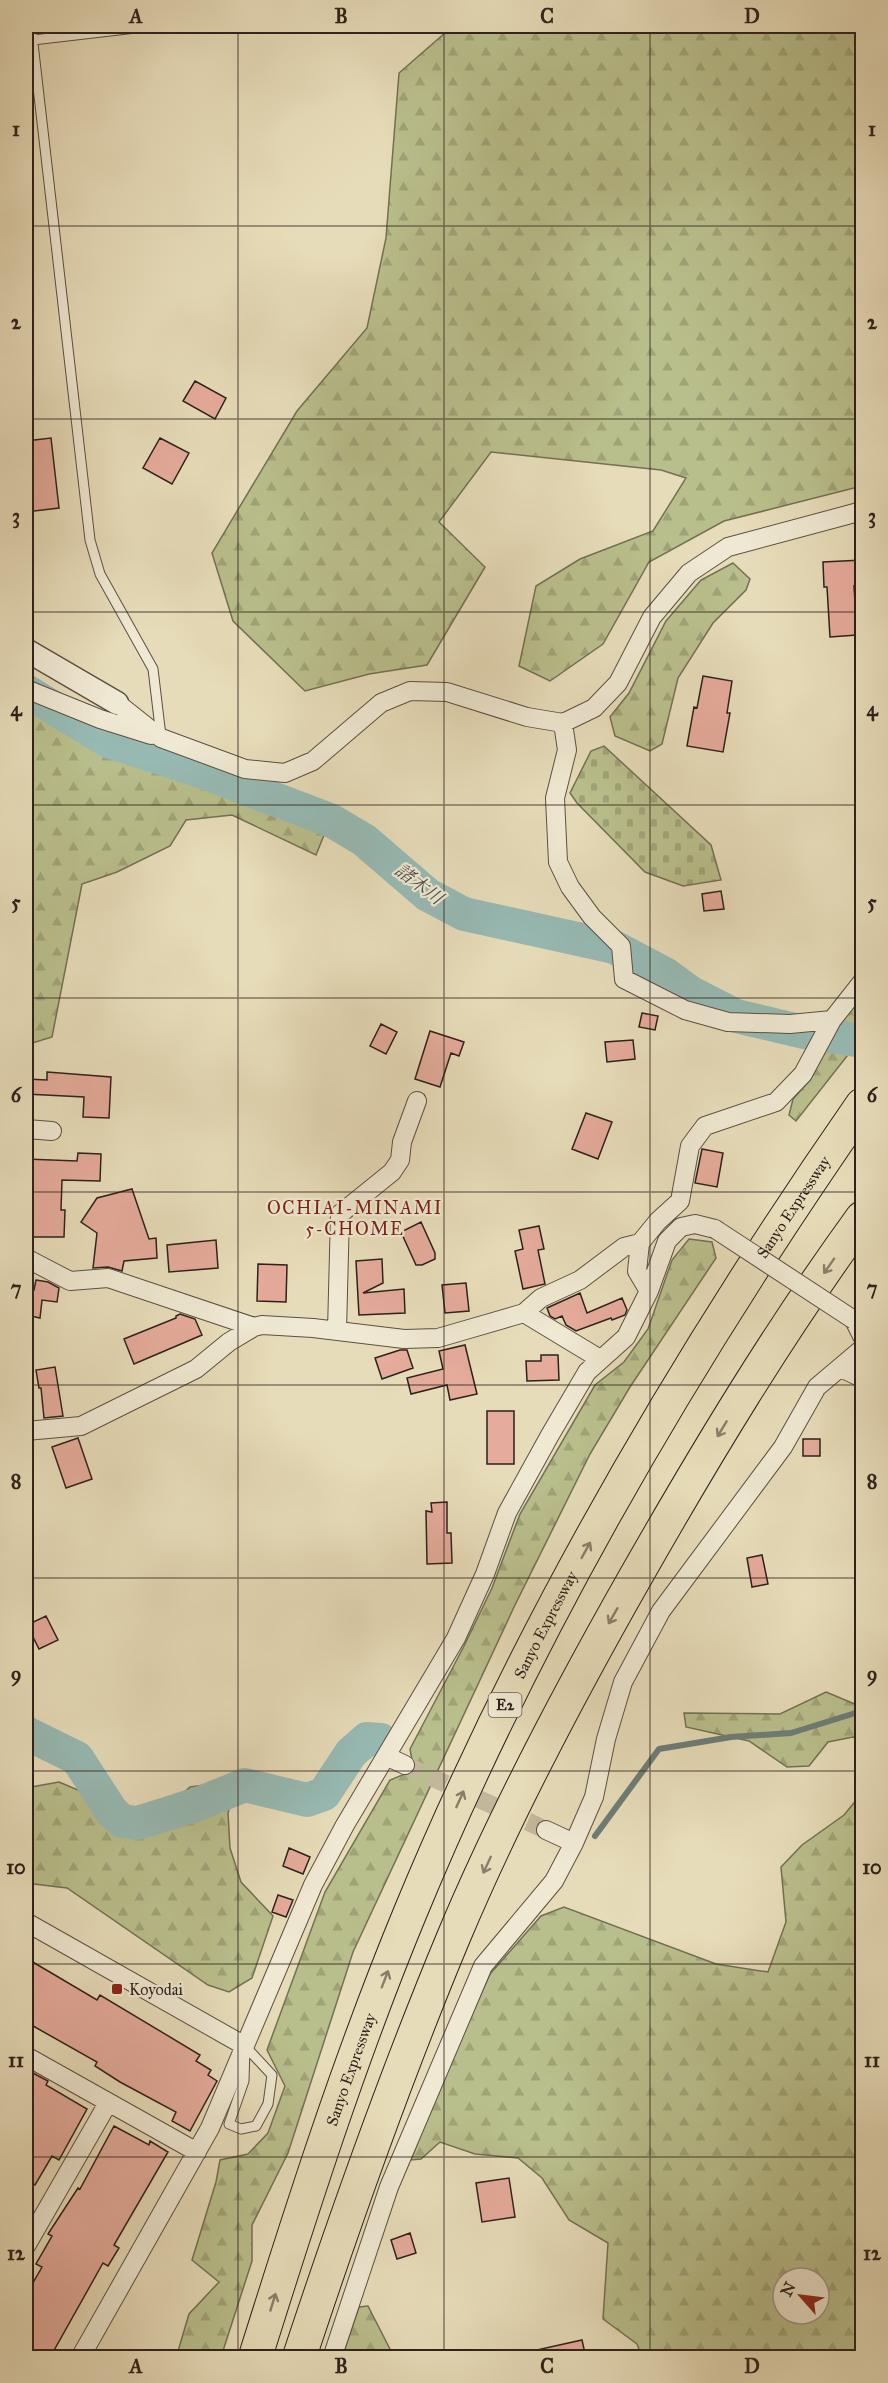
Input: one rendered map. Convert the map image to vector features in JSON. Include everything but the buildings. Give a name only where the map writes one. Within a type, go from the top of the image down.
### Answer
[{"type":"highway","name":"Sanyo Expressway","points":[[255,2358],[351,2069],[409,1913],[474,1768],[546,1623],[624,1478],[711,1332],[801,1193],[862,1105]]},
{"type":"highway","points":[[299,2358],[339,2237],[396,2082],[455,1934],[520,1793],[591,1655],[681,1496],[765,1358],[862,1218]]},
{"type":"street","points":[[26,688],[100,719],[161,738],[245,769],[285,773],[314,761],[381,703],[410,692],[447,692],[527,717],[563,723],[594,708],[618,683],[652,617],[688,573],[728,547],[862,512]]},
{"type":"street","points":[[26,650],[117,703],[161,738]]},
{"type":"street","points":[[563,723],[567,750],[555,798],[558,862],[570,887],[592,917],[621,946],[624,979],[685,1010],[728,1022],[790,1024],[832,1020]]},
{"type":"street","points":[[648,1291],[637,1271],[640,1243],[658,1221],[680,1201],[690,1146],[705,1126],[776,1102],[803,1074],[832,1020],[862,982]]},
{"type":"street","points":[[337,1330],[340,1214],[392,1172],[400,1160],[402,1142],[417,1101]]},
{"type":"street","points":[[26,1129],[52,1131]]},
{"type":"street","points":[[80,2358],[210,2128],[313,1885],[345,1825],[456,1638],[485,1574],[507,1513],[587,1372],[626,1337],[648,1291],[667,1241],[681,1227],[695,1224],[715,1229],[858,1328]]},
{"type":"street","points":[[26,1431],[81,1426],[196,1369],[229,1342],[261,1325],[337,1330],[405,1339],[438,1338],[524,1313],[541,1298],[580,1280],[624,1247],[640,1243]]},
{"type":"street","points":[[26,1258],[70,1281],[108,1278],[254,1327]]},
{"type":"street","points":[[524,1313],[600,1359]]},
{"type":"street","points":[[332,2358],[389,2187],[483,1966],[554,1881],[594,1797],[606,1739],[623,1683],[661,1611],[783,1447],[817,1387],[862,1349]]},
{"type":"street","points":[[841,1368],[862,1378]]},
{"type":"street","points":[[386,1756],[405,1765]]},
{"type":"street","points":[[546,1830],[574,1843]]},
{"type":"street","points":[[26,1922],[245,2046]]},
{"type":"street","points":[[26,2056],[197,2152]]},
{"type":"street","points":[[26,2246],[108,2103]]},
{"type":"lane","points":[[31,26],[90,540],[100,574],[153,669],[161,738]]},
{"type":"lane","points":[[33,40],[153,26]]},
{"type":"lane","points":[[245,2046],[272,2075],[268,2104],[256,2126],[241,2130],[229,2124],[244,2081],[245,2046]]},
{"type":"green space","points":[[453,26],[862,26],[862,486],[724,521],[649,562],[603,644],[550,681],[519,666],[536,586],[580,559],[653,531],[686,478],[661,470],[491,452],[439,522],[485,567],[427,665],[369,674],[305,691],[233,621],[212,553],[297,411],[367,328],[386,238],[399,73]]},
{"type":"green space","points":[[733,563],[750,579],[746,590],[713,623],[678,678],[662,744],[650,751],[615,736],[610,717],[629,693],[666,621],[701,580]]},
{"type":"green space","points":[[26,708],[83,734],[137,766],[236,789],[306,802],[326,830],[316,855],[232,815],[186,820],[170,846],[117,872],[82,884],[52,1037],[26,1045]]},
{"type":"green space","points":[[604,746],[711,845],[721,880],[683,886],[645,872],[577,803],[570,793],[591,751]]},
{"type":"green space","points":[[862,995],[862,1037],[796,1121],[789,1115],[793,1099],[810,1080],[839,1026]]},
{"type":"green space","points":[[689,1239],[712,1242],[716,1258],[630,1387],[590,1454],[515,1605],[353,1952],[288,2153],[252,2225],[252,2261],[221,2357],[176,2358],[189,2314],[219,2282],[192,2260],[216,2182],[220,2160],[248,2154],[268,2133],[285,2086],[267,2050],[325,1892],[390,1780],[405,1774],[412,1760],[410,1749],[492,1588],[520,1514],[595,1385],[624,1362],[648,1329],[672,1260]]},
{"type":"green space","points":[[826,1692],[862,1707],[862,1739],[853,1737],[828,1742],[809,1766],[787,1767],[749,1741],[686,1727],[684,1713],[780,1714]]},
{"type":"green space","points":[[59,1782],[97,1798],[117,1827],[139,1831],[190,1787],[222,1783],[234,1791],[228,1813],[230,1848],[241,1882],[273,1916],[252,1978],[229,1992],[208,1985],[67,1888],[26,1883],[26,1788]]},
{"type":"green space","points":[[862,1793],[862,2357],[642,2357],[637,2344],[603,2319],[608,2243],[569,2220],[542,2178],[518,2158],[475,2154],[440,2142],[421,2159],[411,2160],[430,2109],[490,1974],[541,1916],[564,1907],[716,1964],[768,1972],[786,1922],[781,1867],[802,1845],[844,1815]]},
{"type":"green space","points":[[368,2306],[394,2357],[342,2357],[359,2307]]},
{"type":"waterway","name":"諸木川","points":[[26,691],[108,741],[201,771],[332,821],[364,840],[428,895],[464,914],[614,947],[665,974],[691,993],[736,1016],[804,1032],[862,1041]]},
{"type":"waterway","points":[[595,1836],[659,1749],[731,1737],[791,1733],[862,1711]]},
{"type":"waterway","points":[[26,1733],[77,1758],[112,1812],[122,1821],[138,1823],[198,1804],[245,1785],[307,1800],[324,1794],[351,1753],[367,1739],[381,1740]]},
{"type":"tunnel","points":[[405,1765],[546,1830]]},
{"type":"place","name":"Koyodai","points":[[117,1989]]},
{"type":"district","name":"OCHIAI-MINAMI 5-CHOME","points":[[355,1218]]}]
